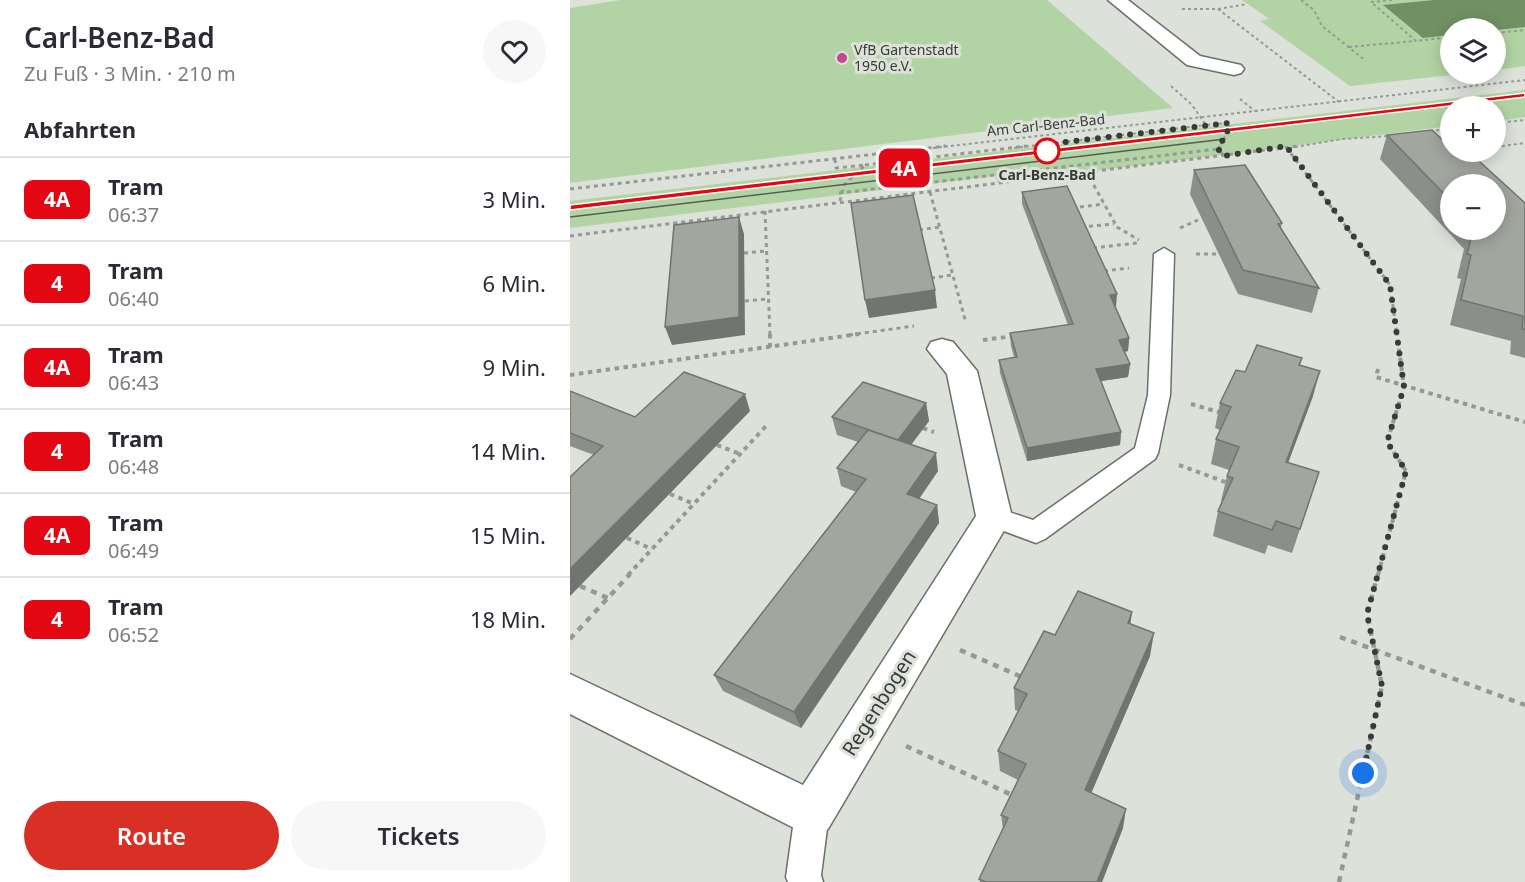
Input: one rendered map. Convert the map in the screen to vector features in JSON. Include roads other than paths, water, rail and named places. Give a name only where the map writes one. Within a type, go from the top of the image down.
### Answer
[{"type":"street","points":[[1122,4],[1194,61],[1234,69]]},
{"type":"street","points":[[952,337],[994,518]]},
{"type":"street","name":"Regenbogen","points":[[812,813],[994,518]]},
{"type":"street","points":[[570,693],[812,813]]},
{"type":"lane","points":[[994,518],[1036,532],[1146,453],[1159,395],[1164,254]]},
{"type":"lane","points":[[806,882],[803,877],[812,813]]},
{"type":"tram line","points":[[570,207],[1525,95]]},
{"type":"tram line","name":"4A","points":[[570,207],[1525,95]]},
{"type":"tram line","points":[[570,217],[1225,139]]},
{"type":"place","name":"VfB Gartenstadt 1950 e.V.","points":[[842,58]]},
{"type":"place","name":"Carl-Benz-Bad","points":[[1047,151]]}]
